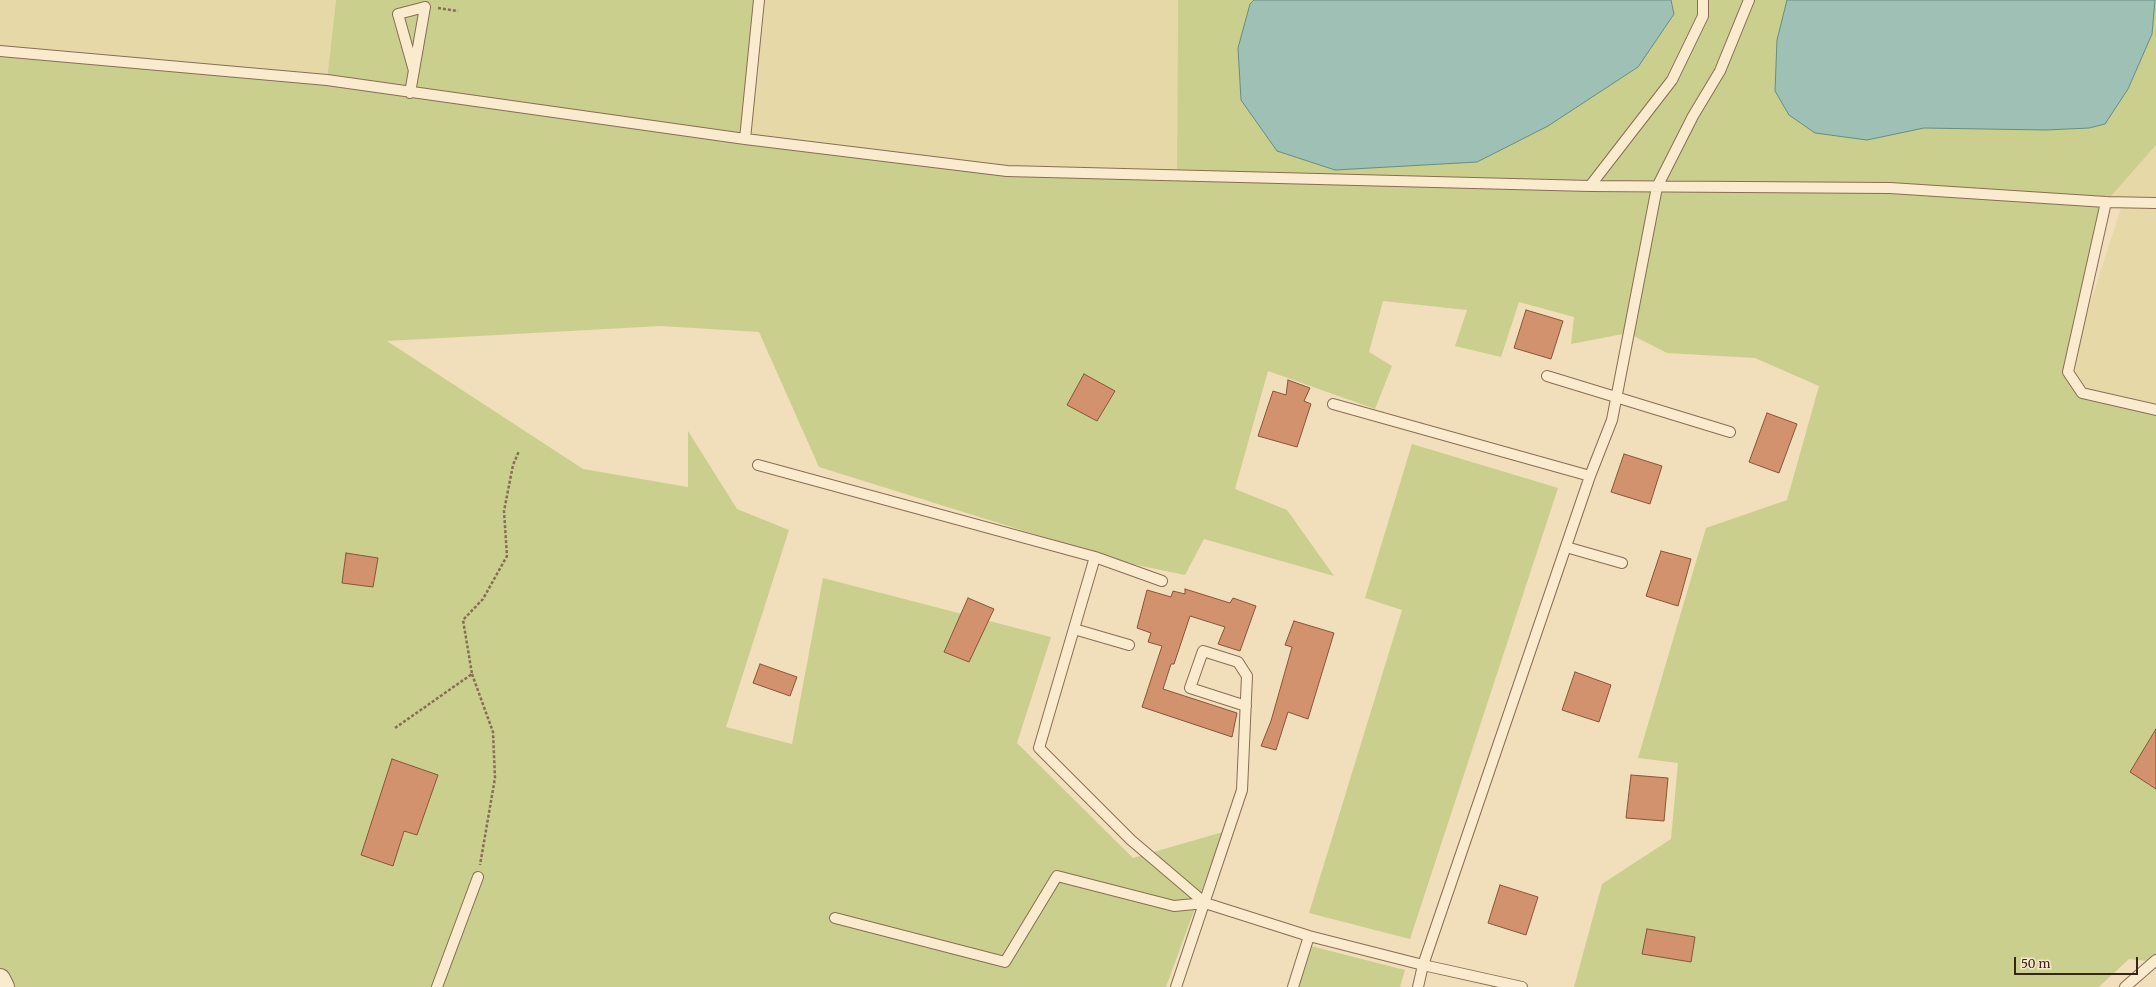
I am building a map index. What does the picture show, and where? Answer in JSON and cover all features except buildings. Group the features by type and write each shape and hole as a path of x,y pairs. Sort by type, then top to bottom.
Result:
{"street":[{"path":"0,980 4,987"}],"lane":[{"path":"745,139 759,0"},
{"path":"1590,186 1672,80 1703,16 1702,0"},
{"path":"1418,987 1423,966 1590,476 1612,420 1657,187 1693,116 1720,71 1749,0"},
{"path":"410,93 414,71 425,6 398,14 414,71"},
{"path":"0,51 327,80 410,93 745,139 1007,171 1590,186 1890,188 2106,202 2156,203"},
{"path":"2106,202 2068,372 2082,394 2156,410"},
{"path":"1547,376 1730,432"},
{"path":"1333,404 1590,476"},
{"path":"758,465 1096,557 1162,581"},
{"path":"1566,547 1622,563"},
{"path":"1096,557 1039,748 1131,840 1205,903 1310,936 1423,966 1522,987"},
{"path":"1074,629 1128,645"},
{"path":"1176,987 1242,790 1246,706 1247,676 1238,662 1203,651 1190,688 1246,706"},
{"path":"835,918 1005,962 1057,876 1174,906 1205,903"},
{"path":"437,987 478,877"},
{"path":"1293,987 1310,936"},
{"path":"2125,987 2156,960"}],"path":[{"path":"425,6 458,11"},
{"path":"478,877 495,778 493,732 472,674 463,620 483,599 507,556 504,511 513,465 519,451"},
{"path":"395,728 472,674"}],"shaded area":[{"path":"0,0 336,0 327,80 0,51"},
{"path":"759,0 1178,0 1177,176 1007,171 745,139"},
{"path":"2156,145 2156,202 2106,202"},
{"path":"2122,205 2156,206 2156,410 2082,393 2068,372"}],"green space":[{"path":"336,0 759,0 745,138 1007,171 1177,175 1178,0 2156,0 2156,145 2106,202 2068,372 2082,393 2156,410 2156,962 2129,959 2099,987 1574,987 1602,884 1671,839 1678,763 1638,758 1706,528 1787,500 1819,386 1755,358 1667,353 1628,333 1571,344 1574,317 1519,302 1501,357 1455,346 1467,310 1383,301 1369,352 1392,366 1375,409 1268,371 1235,489 1287,510 1334,576 1204,539 1185,575 1127,563 819,467 759,332 661,326 387,341 583,469 688,487 688,431 737,509 789,530 726,727 792,744 823,578 1051,637 1017,743 1133,858 1223,832 1166,987 0,987 0,51 327,80"},
{"path":"1412,444 1558,488 1410,939 1309,913 1402,610 1365,598"},
{"path":"1307,945 1405,970 1400,987 1296,987"}],"water":[{"path":"1254,0 1671,0 1674,14 1638,67 1548,126 1477,162 1335,170 1277,151 1241,100 1238,48 1250,4"},
{"path":"1787,0 2155,0 2152,34 2128,89 2105,124 2089,128 2046,130 1924,128 1867,140 1815,133 1789,115 1775,91 1777,40"}]}
